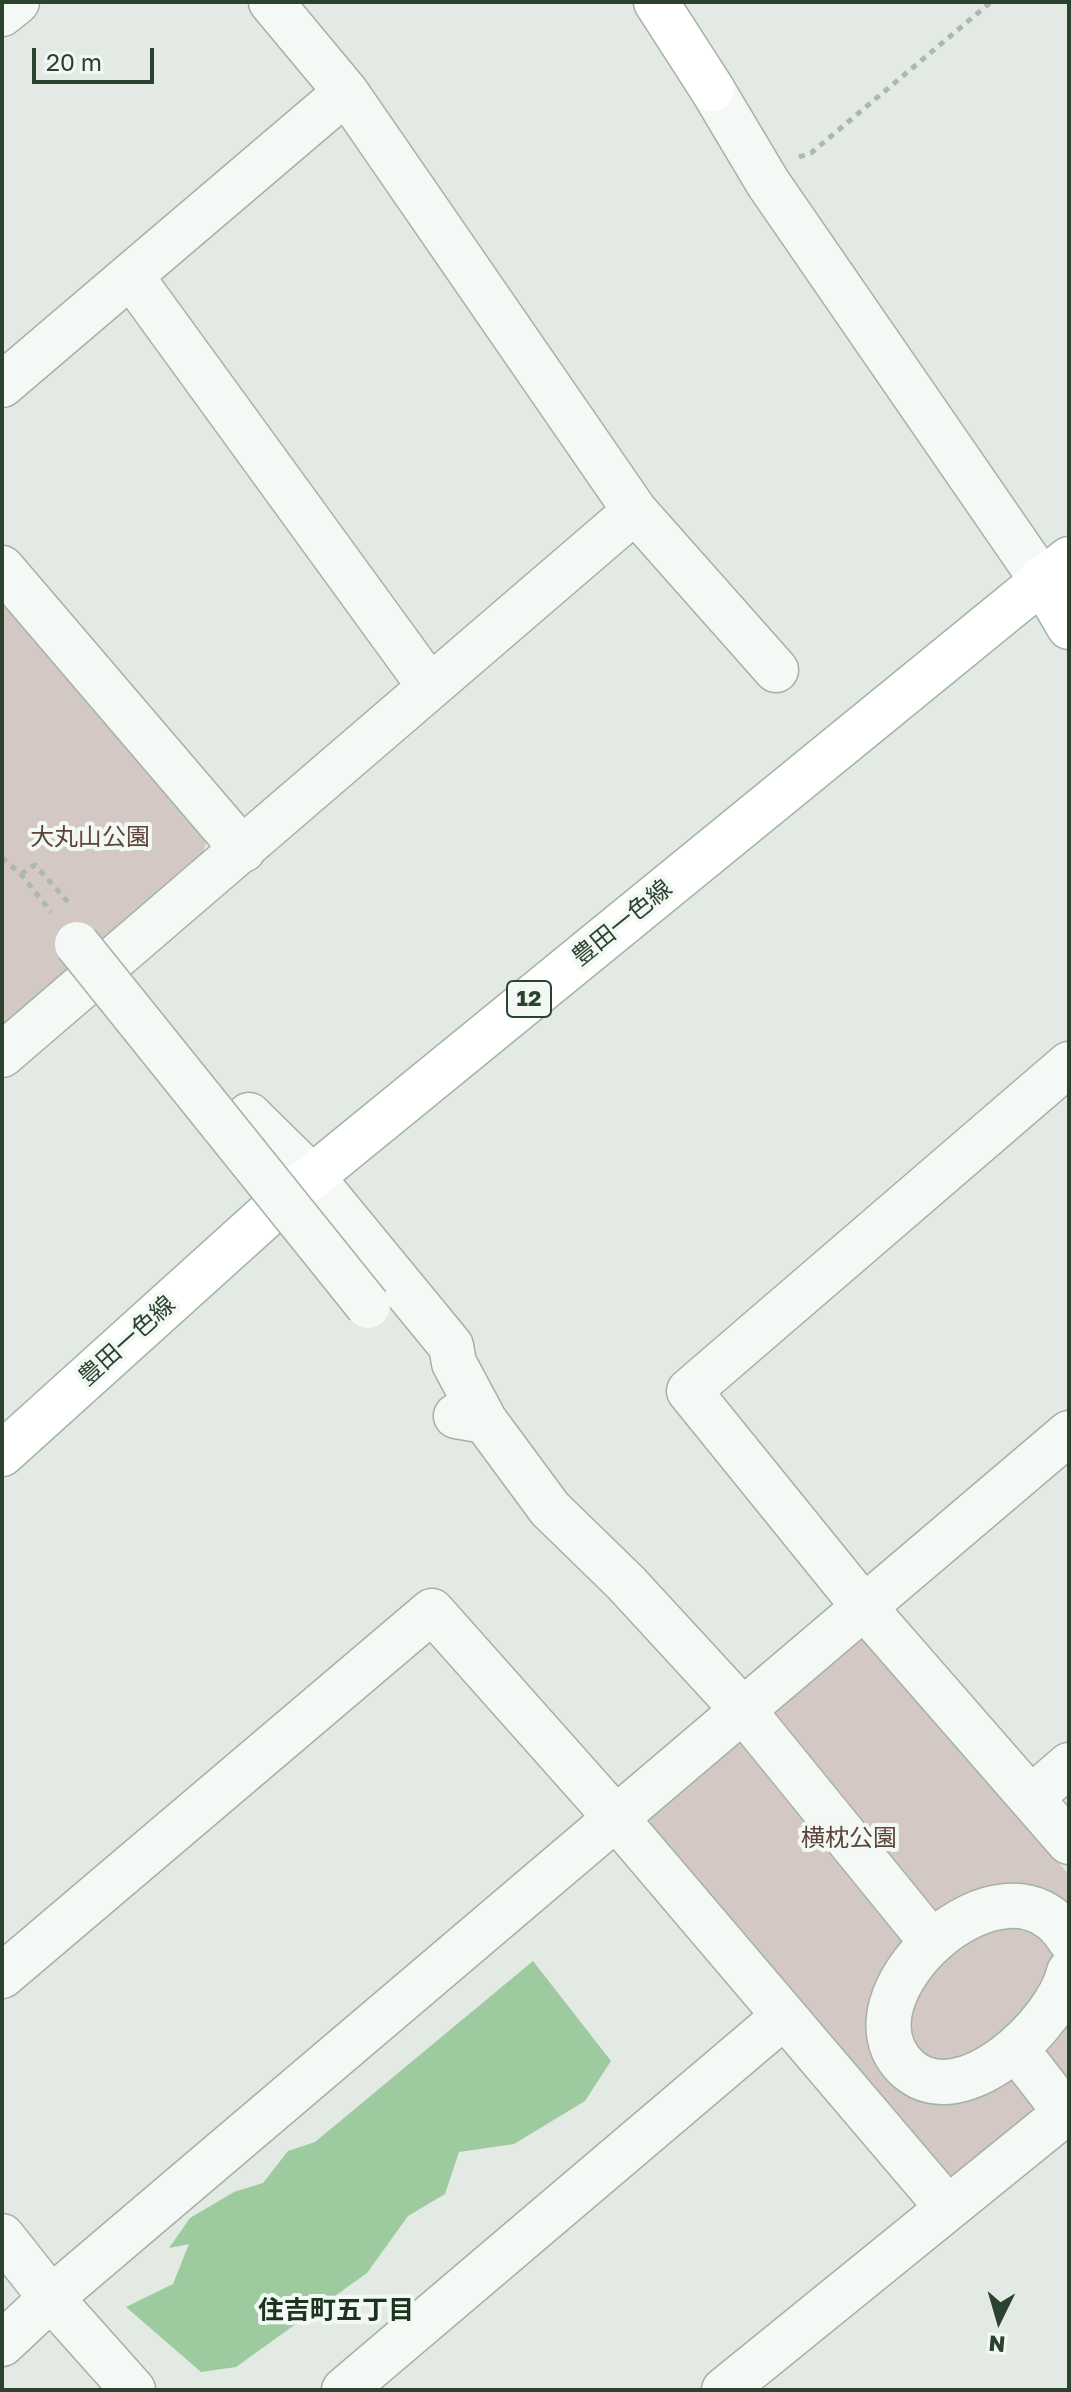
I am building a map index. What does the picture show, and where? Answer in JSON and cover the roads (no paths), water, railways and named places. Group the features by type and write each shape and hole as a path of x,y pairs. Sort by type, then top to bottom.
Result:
{"main road":[{"path":"656,2 712,89"},
{"path":"1055,569 1069,627"},
{"name":"豊田一色線","path":"2,1454 312,1177 1055,569"}],"street":[{"path":"271,2 346,92 635,511 776,670"},
{"path":"712,89 760,168 1055,569"},
{"path":"2,385 346,92"},
{"path":"131,276 430,687"},
{"path":"2,1055 635,511"},
{"path":"2,568 243,850"},
{"path":"73,924 368,1306"},
{"path":"1069,1064 689,1391 864,1607 1069,1842"},
{"path":"249,1115 312,1177 451,1346 471,1418 550,1509 626,1583 743,1710 930,1940"},
{"path":"2,2344 51,2298 1069,1433"},
{"path":"2,1976 432,1611 616,1818 782,2018 947,2207"},
{"path":"1032,1797 1069,1765"},
{"path":"1069,1939 1058,1922 1036,1907 1009,1906 960,1922 930,1940 911,1964 891,2006 893,2047 901,2062 913,2073 935,2081 958,2079 1017,2050 1049,2016 1064,1990 1069,1972"},
{"path":"344,2390 782,2018"},
{"path":"724,2390 947,2207 1068,2113 1017,2050"},
{"path":"2,2236 51,2298 133,2390"}],"district":[{"name":"住吉町五丁目","path":"336,2311"}],"park label":[{"name":"大丸山公園","path":"90,837"},
{"name":"横枕公園","path":"849,1838"}]}
